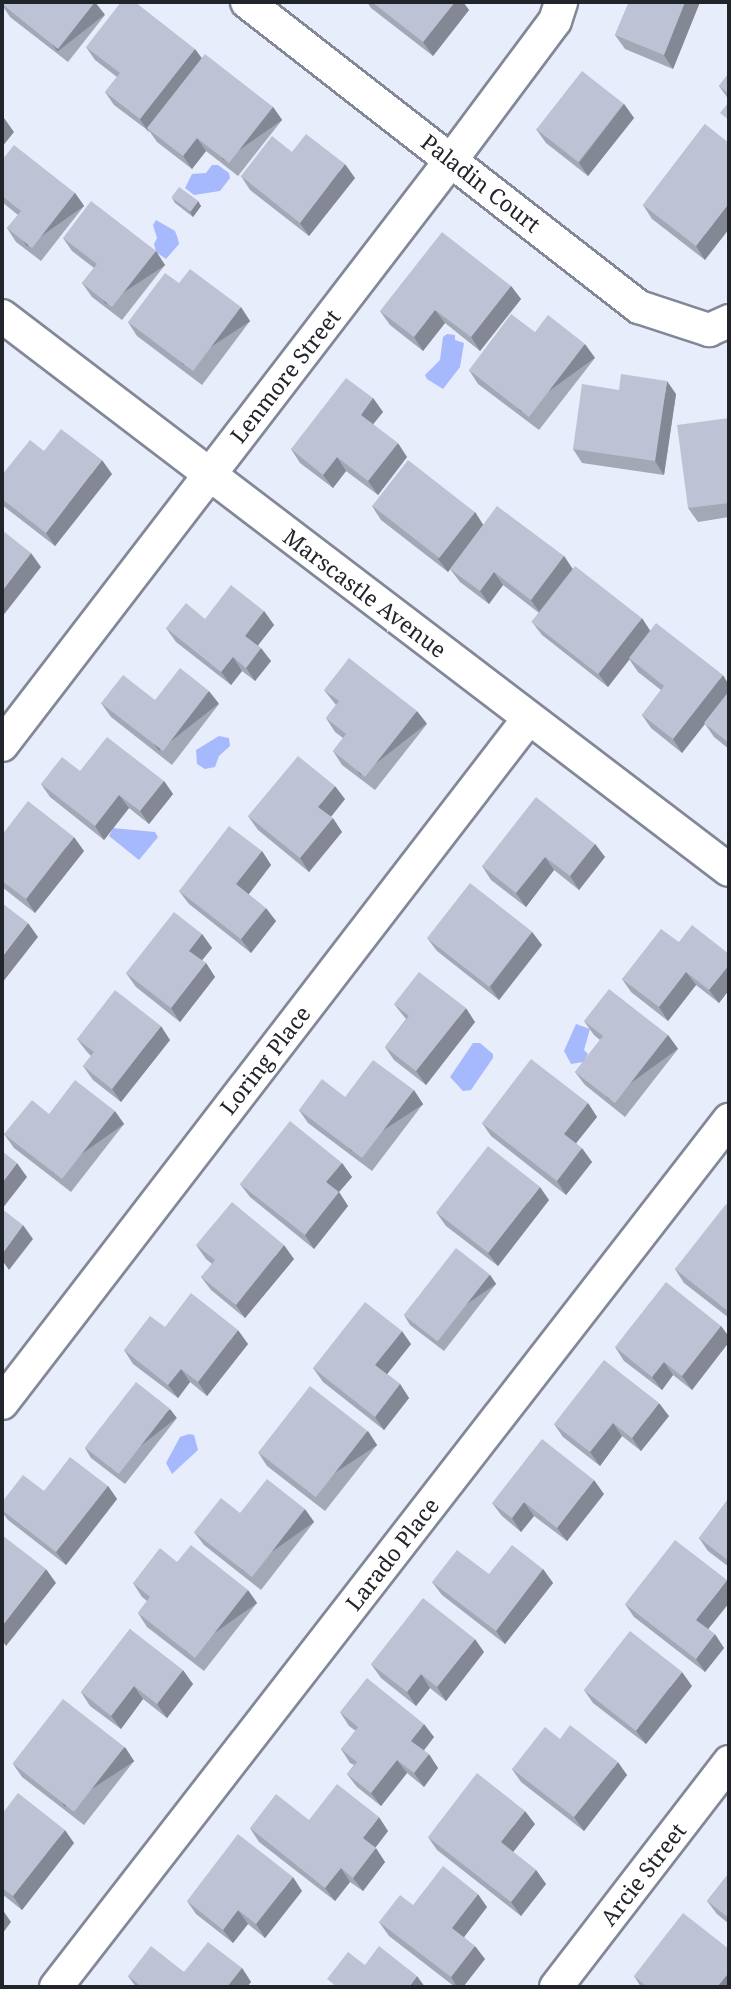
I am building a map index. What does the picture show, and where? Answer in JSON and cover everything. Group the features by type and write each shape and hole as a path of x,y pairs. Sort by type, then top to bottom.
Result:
{"street":[{"name":"Paladin Court","path":"247,2 639,307 709,330 729,321"},
{"name":"Lenmore Street","path":"2,745 452,159 555,21 561,2"},
{"name":"Marscastle Avenue","path":"2,316 729,870"},
{"name":"Loring Place","path":"2,1403 529,718"},
{"name":"Larado Place","path":"56,1987 729,1120"},
{"name":"Arcie Street","path":"556,1987 729,1762"}],"water":[{"path":"212,165 218,165 229,173 230,178 220,191 194,195 185,188 192,174 206,173"},
{"path":"156,220 175,231 178,239 179,244 166,259 156,252 154,244 157,238 153,225"},
{"path":"455,335 455,340 464,343 460,367 443,389 425,375 440,360 443,337"},
{"path":"219,736 229,738 230,746 219,756 215,767 205,769 197,764 196,750"},
{"path":"113,828 155,832 158,837 139,860 109,836"},
{"path":"576,1024 590,1029 584,1050 588,1054 583,1062 571,1064 564,1051"},
{"path":"473,1043 480,1043 493,1054 493,1058 471,1090 463,1091 450,1077"},
{"path":"194,1435 198,1450 172,1474 166,1463 180,1437"}],"building":[{"path":"2,2 95,2 58,49"},
{"path":"121,2 135,2 195,49 140,119 105,92 120,73 86,47"},
{"path":"372,2 455,2 423,42"},
{"path":"629,2 685,2 664,55 615,35"},
{"path":"205,54 273,107 229,163 197,138 183,156 147,128"},
{"path":"582,71 624,104 578,162 536,129"},
{"path":"729,73 729,94 719,86"},
{"path":"729,102 729,120 720,113"},
{"path":"705,124 729,143 729,203 696,246 643,205"},
{"path":"306,134 345,164 300,223 241,176 272,136 292,152"},
{"path":"14,145 75,193 32,248 7,228 21,211 2,196 2,160"},
{"path":"179,187 198,201 191,212 171,198"},
{"path":"91,201 156,251 112,307 82,283 97,264 63,238"},
{"path":"442,232 511,286 471,337 435,310 414,337 380,311"},
{"path":"190,269 241,307 193,371 128,322 165,273 179,283"},
{"path":"511,314 535,332 548,315 585,344 529,417 469,370"},
{"path":"621,374 667,381 655,461 573,449 582,384 619,390"},
{"path":"346,378 373,398 361,415 398,443 368,481 337,457 323,475 291,449"},
{"path":"729,418 729,503 688,508 677,425"},
{"path":"61,429 102,460 46,533 2,499 2,475 30,440 44,451"},
{"path":"408,460 475,512 439,558 372,506"},
{"path":"497,506 564,556 531,600 494,572 480,591 450,569"},
{"path":"2,530 31,553 2,591"},
{"path":"575,566 642,618 598,674 531,622"},
{"path":"231,585 264,611 245,636 261,648 246,668 233,657 221,672 166,628 186,603 205,619"},
{"path":"656,623 723,675 673,739 642,715 664,686 629,658"},
{"path":"349,658 417,711 365,777 333,751 346,734 326,718 339,701 324,690"},
{"path":"180,668 209,691 163,751 101,703 123,675 155,700"},
{"path":"729,691 729,743 704,723"},
{"path":"107,737 164,781 140,811 119,795 95,826 41,784 62,757 80,771"},
{"path":"298,756 335,786 318,807 333,818 300,858 248,816"},
{"path":"536,797 595,844 570,876 545,857 516,893 482,866"},
{"path":"28,801 74,837 26,899 2,881 2,835"},
{"path":"229,826 262,851 236,884 266,908 241,939 179,891"},
{"path":"470,883 532,932 489,987 427,938"},
{"path":"2,903 28,923 2,957"},
{"path":"174,912 202,934 189,951 206,963 171,1008 126,973"},
{"path":"692,925 729,954 729,965 709,990 686,972 659,1007 622,979 661,929 679,942"},
{"path":"419,972 466,1008 416,1071 385,1047 409,1016 394,1004"},
{"path":"609,989 668,1035 615,1103 575,1072 603,1036 584,1021"},
{"path":"115,990 161,1026 112,1089 83,1066 94,1052 77,1039"},
{"path":"531,1059 588,1103 564,1134 582,1148 557,1181 482,1123"},
{"path":"373,1060 414,1090 362,1158 299,1110 322,1079 345,1097"},
{"path":"75,1080 115,1111 62,1179 4,1134 32,1100 49,1114"},
{"path":"290,1121 342,1163 326,1182 339,1192 305,1235 240,1184"},
{"path":"488,1146 540,1187 488,1253 436,1212"},
{"path":"2,1151 17,1163 2,1183"},
{"path":"232,1202 284,1245 236,1305 201,1277 215,1260 196,1245"},
{"path":"726,1204 729,1206 729,1312 675,1269"},
{"path":"2,1209 23,1225 2,1254"},
{"path":"456,1248 490,1274 438,1341 404,1315"},
{"path":"666,1282 721,1326 682,1376 664,1362 652,1377 615,1347"},
{"path":"191,1293 238,1330 198,1382 181,1369 168,1385 124,1350 150,1316 165,1327"},
{"path":"365,1302 402,1331 375,1365 400,1384 375,1417 313,1368"},
{"path":"604,1360 659,1403 632,1438 613,1423 590,1452 554,1424"},
{"path":"136,1382 170,1408 119,1474 85,1447"},
{"path":"310,1386 368,1431 316,1497 258,1452"},
{"path":"542,1439 594,1480 557,1528 524,1502 512,1518 492,1503"},
{"path":"70,1457 108,1486 56,1552 2,1510 2,1502 23,1475 44,1491"},
{"path":"267,1479 305,1509 252,1577 194,1532 221,1498 240,1513"},
{"path":"729,1498 729,1561 699,1538"},
{"path":"2,1535 46,1569 2,1626"},
{"path":"675,1540 727,1580 696,1620 715,1634 696,1659 625,1604"},
{"path":"191,1545 248,1590 195,1658 138,1613 150,1597 133,1583 160,1548 177,1562"},
{"path":"512,1545 543,1569 496,1631 432,1582 457,1550 489,1574"},
{"path":"423,1598 475,1639 437,1687 421,1674 407,1692 371,1664"},
{"path":"130,1629 183,1670 157,1704 134,1686 111,1716 81,1692"},
{"path":"630,1631 682,1672 636,1731 584,1690"},
{"path":"367,1678 424,1724 411,1741 429,1754 414,1773 397,1760 371,1793 347,1774 357,1762 341,1749 358,1727 340,1712"},
{"path":"63,1699 124,1747 74,1812 13,1764"},
{"path":"570,1725 618,1762 574,1817 512,1769 545,1727 560,1739"},
{"path":"477,1773 525,1811 501,1842 536,1870 511,1902 428,1837"},
{"path":"337,1784 379,1817 363,1838 376,1848 353,1878 341,1868 325,1888 250,1828 276,1794 309,1820"},
{"path":"18,1793 65,1830 13,1896 2,1888 2,1814"},
{"path":"238,1834 293,1877 256,1924 238,1910 223,1930 187,1901"},
{"path":"443,1866 478,1894 452,1928 475,1946 451,1977 379,1922 400,1895 413,1905"},
{"path":"729,1873 729,1918 707,1901"},
{"path":"683,1913 729,1949 729,1972 717,1987 647,1987 634,1976"},
{"path":"208,1942 242,1968 227,1987 142,1987 128,1976 151,1946 184,1972"},
{"path":"379,1946 417,1976 409,1987 337,1987 327,1979 348,1952 365,1965"}]}
